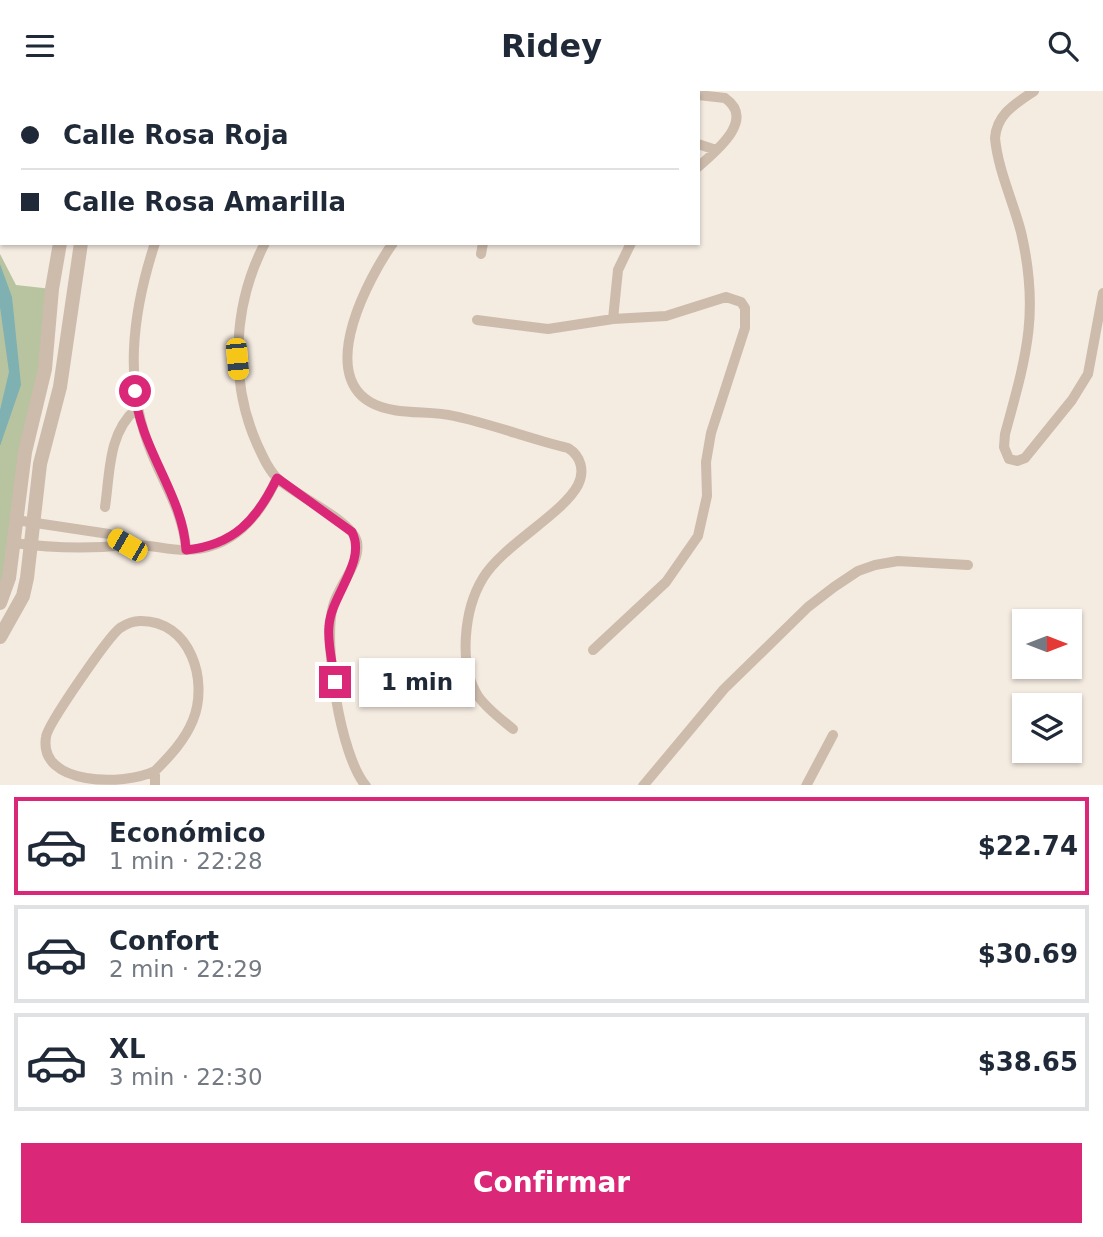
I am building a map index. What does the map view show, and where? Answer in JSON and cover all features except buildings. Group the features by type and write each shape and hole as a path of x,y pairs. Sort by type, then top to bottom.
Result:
{"street":[{"path":"1034,91 1003,115 996,127 995,138 1020,228 1032,289 1032,317 1005,434 1004,452 1009,459 1017,461 1025,457 1083,384 1092,361 1103,293"},
{"path":"700,96 725,98 735,110 735,128 700,165"},
{"path":"700,145 716,151"},
{"path":"0,603 9,578 25,452 41,393 60,245"},
{"path":"0,637 23,596 32,546 40,464 60,387 81,245"},
{"path":"154,245 140,291 133,349 136,409 151,452 181,517 186,550"},
{"path":"264,245 243,308 237,359 241,396 249,427 264,460 277,478 346,525 357,541 357,553 333,603 328,628 342,736 366,785"},
{"path":"392,245 361,296 349,342 350,373 362,396 387,408 460,417 568,448 579,457 581,477 572,494 502,557 483,577 475,596 466,641 468,677 478,697 513,729"},
{"path":"613,319 618,269 630,245"},
{"path":"477,320 548,329 613,319 666,316 726,297 741,302 747,317 710,433 706,462 707,496 698,536 666,582 593,650"},
{"path":"51,329 67,330"},
{"path":"105,507 114,441 125,418 136,409"},
{"path":"14,543 108,549 127,545 186,550 206,548 240,532 265,504 277,478"},
{"path":"16,520 109,534 127,545"},
{"path":"82,547 84,531"},
{"path":"644,785 723,689 808,607 834,587 858,571 887,563 968,565"},
{"path":"155,771 126,782 87,782 59,770 46,750 47,730 89,667 111,637 132,622 142,621 167,627 179,637 197,667 198,703 192,722 174,752 155,771 155,785"},
{"path":"807,785 833,735"}],"green space":[{"path":"0,254 16,285 52,289 0,603"}],"water":[{"path":"0,264 12,297 21,385 0,446 0,410 9,372 0,307"}],"route":[{"path":"135,391 136,409 151,452 181,517 186,550 206,548 240,532 253,521 265,504 277,478 307,502 346,525 352,532 357,541 357,553 333,603 328,628 335,682"}]}
